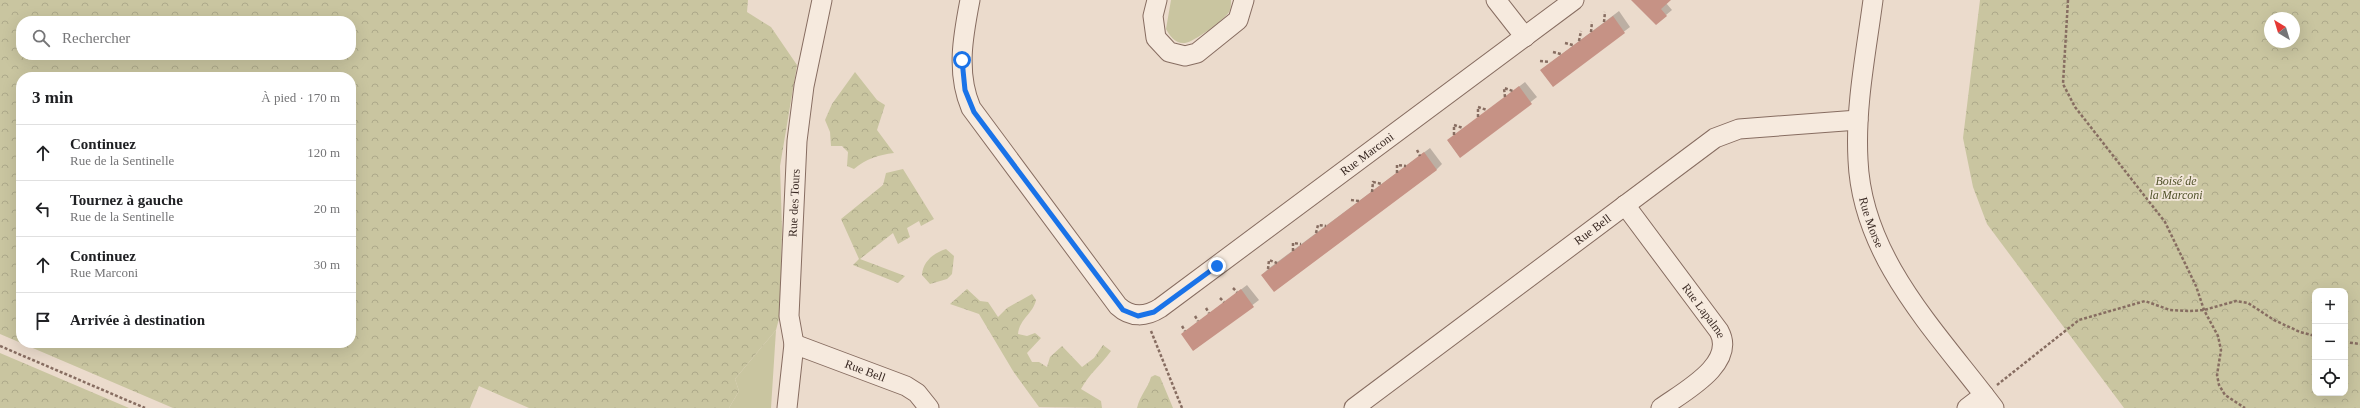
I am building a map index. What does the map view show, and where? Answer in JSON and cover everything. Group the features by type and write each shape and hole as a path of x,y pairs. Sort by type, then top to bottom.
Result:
{"street":[{"name":"Rue des Tours","path":"787,408 794,344 789,316 796,152 804,86 822,0"},
{"name":"Rue Marconi","path":"970,0 962,60 964,86 971,108 1118,306 1127,313 1138,316 1148,314 1160,308 1574,0"},
{"path":"1157,0 1153,16 1156,38 1169,52 1185,56 1197,53 1238,20 1244,0"},
{"path":"1496,0 1525,37"},
{"name":"Rue Morse","path":"1873,0 1858,120 1858,161 1863,195 1883,253 1901,286 1990,397"},
{"name":"Rue Bell","path":"1354,408 1715,138 1726,132 1739,129 1858,120"},
{"name":"Rue Lapalme","path":"1625,205 1718,331 1723,341 1722,352 1715,366 1662,408"},
{"name":"Rue Bell","path":"794,344 906,386 916,393 929,408"},
{"path":"1967,408 1990,397"}],"path":[{"path":"2068,0 2063,84 2075,107 2165,222 2196,286 2204,310 2218,336 2221,350 2217,375 2219,385 2225,395 2245,408"},
{"path":"1604,22 1605,12"},
{"path":"1591,32 1592,22"},
{"path":"1579,41 1581,31"},
{"path":"1565,43 1573,45"},
{"path":"1553,52 1561,54"},
{"path":"1540,61 1550,62"},
{"path":"1505,97 1504,88 1513,91"},
{"path":"1478,117 1478,107 1487,110"},
{"path":"1454,135 1454,125 1463,128"},
{"path":"1417,150 1420,156"},
{"path":"1397,173 1397,164 1406,166"},
{"path":"1372,192 1373,182 1382,184"},
{"path":"1351,200 1359,201"},
{"path":"1316,234 1318,225 1326,226"},
{"path":"1293,251 1293,242 1301,244"},
{"path":"1268,269 1269,260 1277,263"},
{"path":"1233,288 1237,292"},
{"path":"1220,298 1224,302"},
{"path":"1990,397 2080,320 2096,314 2145,301 2170,310 2204,310 2236,301 2248,303 2274,320 2300,332 2312,335"},
{"path":"1206,308 1209,313"},
{"path":"1195,316 1198,321"},
{"path":"1149,326 1182,408"},
{"path":"1182,326 1185,331"},
{"path":"2348,342 2360,344"},
{"path":"0,346 146,408"}],"green space":[{"path":"0,0 748,0 747,12 771,27 797,65 780,166 782,229 780,315 776,330 735,379 739,391 729,408 529,408 479,386 470,408 173,408 33,348 356,348 356,72 16,72 16,341 0,334"},
{"path":"1171,0 1231,0 1231,6 1230,11 1226,16 1208,30 1189,42 1181,43 1173,39 1166,29"},
{"name":"Boisé de la Marconi","path":"1980,0 2360,0 2360,408 2124,408 1987,224 1973,187 1963,138"},
{"path":"855,72 877,100 885,105 877,130 894,153 872,158 854,169 847,166 848,152 842,146 831,146 830,132 825,120 832,104"},
{"path":"903,169 934,219 921,226 919,221 907,228 910,237 898,244 893,233 860,259 905,276 898,283 853,265 859,259 841,219 883,185 886,173"},
{"path":"946,249 954,256 952,274 947,279 930,284 922,275 924,266 933,255"},
{"path":"967,289 980,301 988,302 998,317 1007,308 1032,294 1036,300 1032,309 1021,324 1018,334 1027,336 1035,333 1041,338 1027,353 1032,362 1039,362 1047,367 1050,357 1062,346 1082,367 1094,358 1103,345 1111,351 1081,389 1101,401 1102,408 1039,407 1013,371 979,314 950,304"},
{"path":"776,330 771,408 729,408 739,391 735,379"},
{"path":"0,353 129,408 0,408"},
{"path":"1155,375 1160,377 1173,408 1137,408 1151,377"}],"building":[{"path":"1631,0 1671,0 1661,9 1667,16 1656,25"},
{"path":"1613,16 1625,33 1553,87 1540,70"},
{"path":"1519,86 1532,104 1460,158 1447,140"},
{"path":"1424,152 1437,170 1274,292 1261,275"},
{"path":"1241,289 1254,307 1193,351 1181,334"}],"route":[{"path":"962,60 964,86 971,108 1118,306 1132,315 1143,316 1154,312 1217,266"}]}
